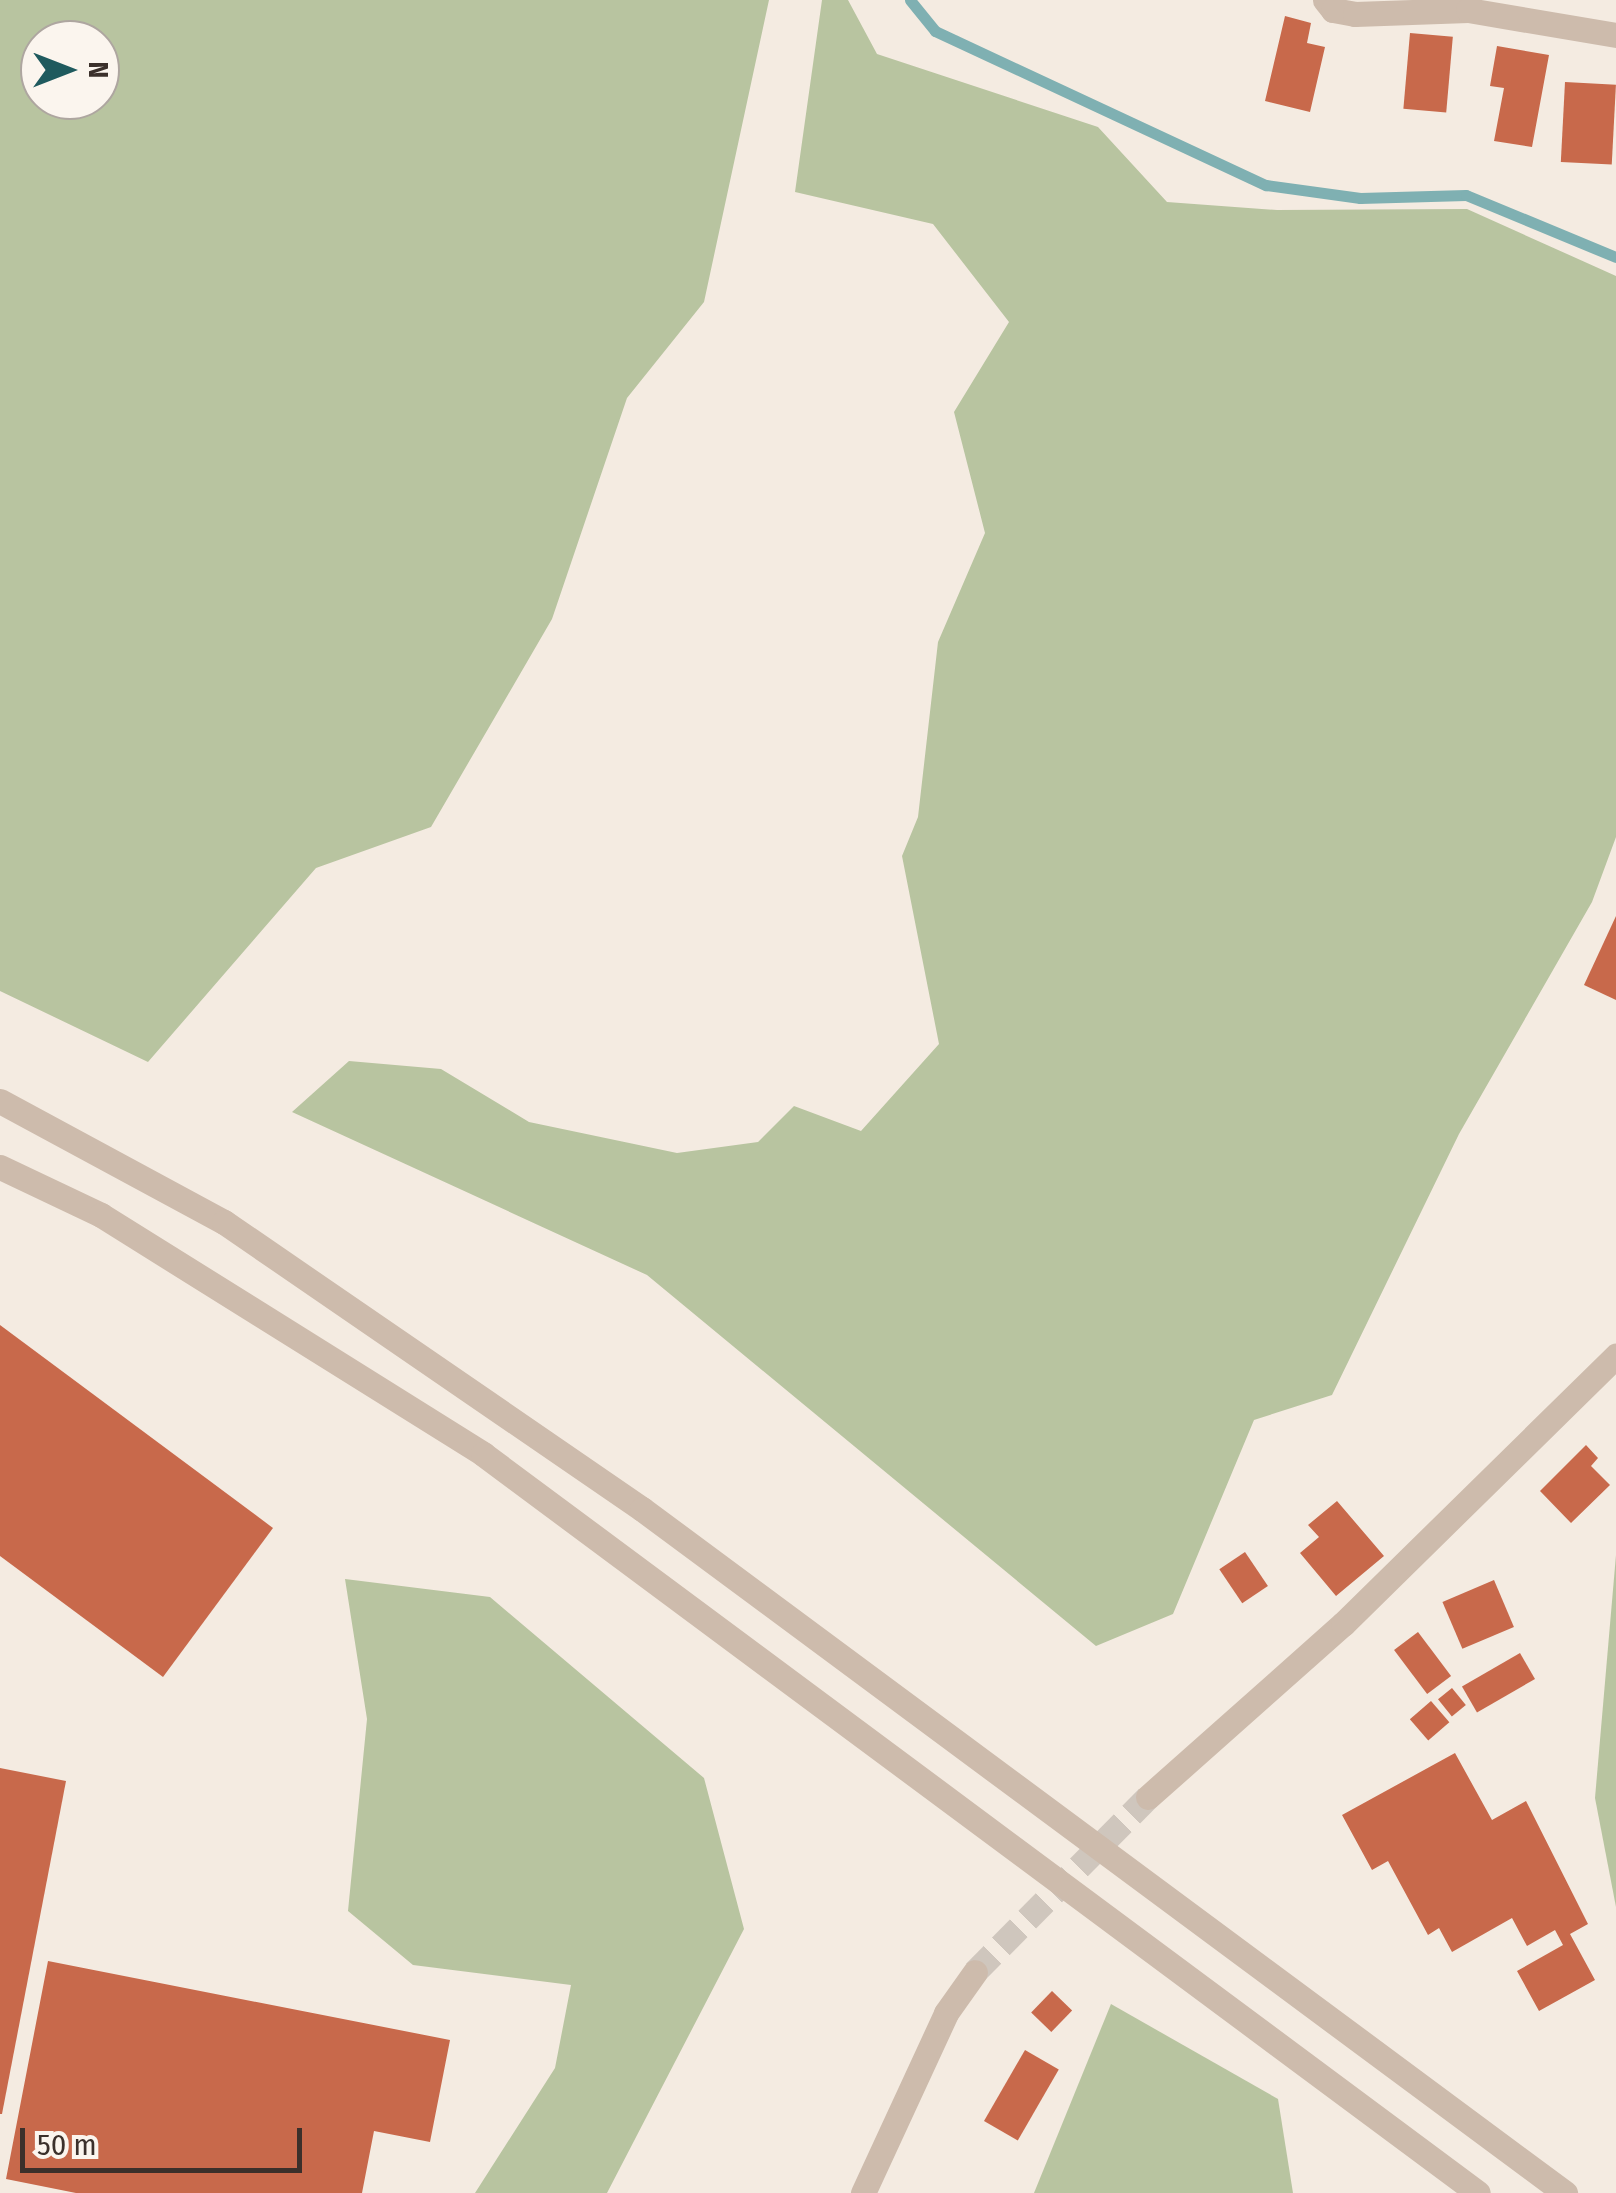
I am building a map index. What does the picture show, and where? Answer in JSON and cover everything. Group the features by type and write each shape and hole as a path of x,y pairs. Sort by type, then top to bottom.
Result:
{"street":[{"path":"1325,0 1333,10 1355,14 1468,10 1616,35"},
{"path":"0,1101 224,1222 642,1509 1565,2193"},
{"path":"0,1168 101,1215 483,1454 1478,2193"},
{"path":"1148,1797 1344,1624 1616,1356"},
{"path":"862,2193 946,2013 975,1972"}],"green space":[{"path":"0,0 769,0 704,302 627,398 552,619 431,827 316,868 148,1062 0,991"},
{"path":"822,0 848,0 877,54 1098,127 1167,202 1277,210 1467,209 1616,276 1616,837 1592,902 1459,1134 1332,1395 1254,1420 1173,1614 1096,1646 647,1275 292,1112 349,1061 441,1069 529,1122 677,1153 758,1142 794,1106 861,1131 939,1044 902,856 918,817 938,642 985,533 954,412 1009,322 933,224 795,192"},
{"path":"1616,1555 1616,1907 1595,1798"},
{"path":"345,1579 490,1597 704,1778 744,1929 607,2193 475,2193 555,2068 571,1985 413,1965 348,1911 367,1719"},
{"path":"1111,2004 1278,2099 1293,2193 1034,2193"}],"building":[{"path":"1285,16 1311,23 1307,43 1325,47 1310,112 1265,101"},
{"path":"1410,33 1453,37 1446,112 1403,109"},
{"path":"1497,46 1549,55 1532,147 1494,141 1504,88 1490,86"},
{"path":"1565,82 1616,85 1612,165 1561,162"},
{"path":"1616,916 1616,1000 1584,985"},
{"path":"0,1325 273,1528 163,1677 0,1556"},
{"path":"1586,1445 1598,1458 1591,1466 1610,1485 1571,1523 1540,1491"},
{"path":"1337,1501 1384,1556 1336,1596 1300,1553 1319,1537 1308,1525"},
{"path":"1245,1552 1268,1586 1242,1603 1219,1569"},
{"path":"1494,1580 1514,1627 1462,1649 1442,1602"},
{"path":"1418,1632 1451,1676 1427,1694 1394,1650"},
{"path":"1520,1653 1535,1679 1477,1712 1462,1687"},
{"path":"1452,1688 1466,1705 1452,1716 1438,1699"},
{"path":"1431,1701 1449,1722 1428,1741 1410,1719"},
{"path":"1455,1753 1492,1820 1526,1801 1588,1924 1570,1934 1595,1980 1539,2011 1517,1971 1563,1945 1555,1930 1527,1946 1512,1918 1452,1952 1439,1928 1428,1935 1388,1861 1372,1870 1342,1815"},
{"path":"0,1768 66,1781 2,2114 0,2114"},
{"path":"48,1961 450,2040 430,2142 374,2131 362,2193 76,2193 6,2179"},
{"path":"1052,1991 1072,2010 1051,2032 1031,2013"},
{"path":"1025,2050 1059,2070 1018,2141 984,2121"}],"waterway":[{"path":"910,0 935,31 1266,185 1360,198 1466,195 1616,257"}],"tunnel":[{"path":"975,1972 1148,1797"}]}
